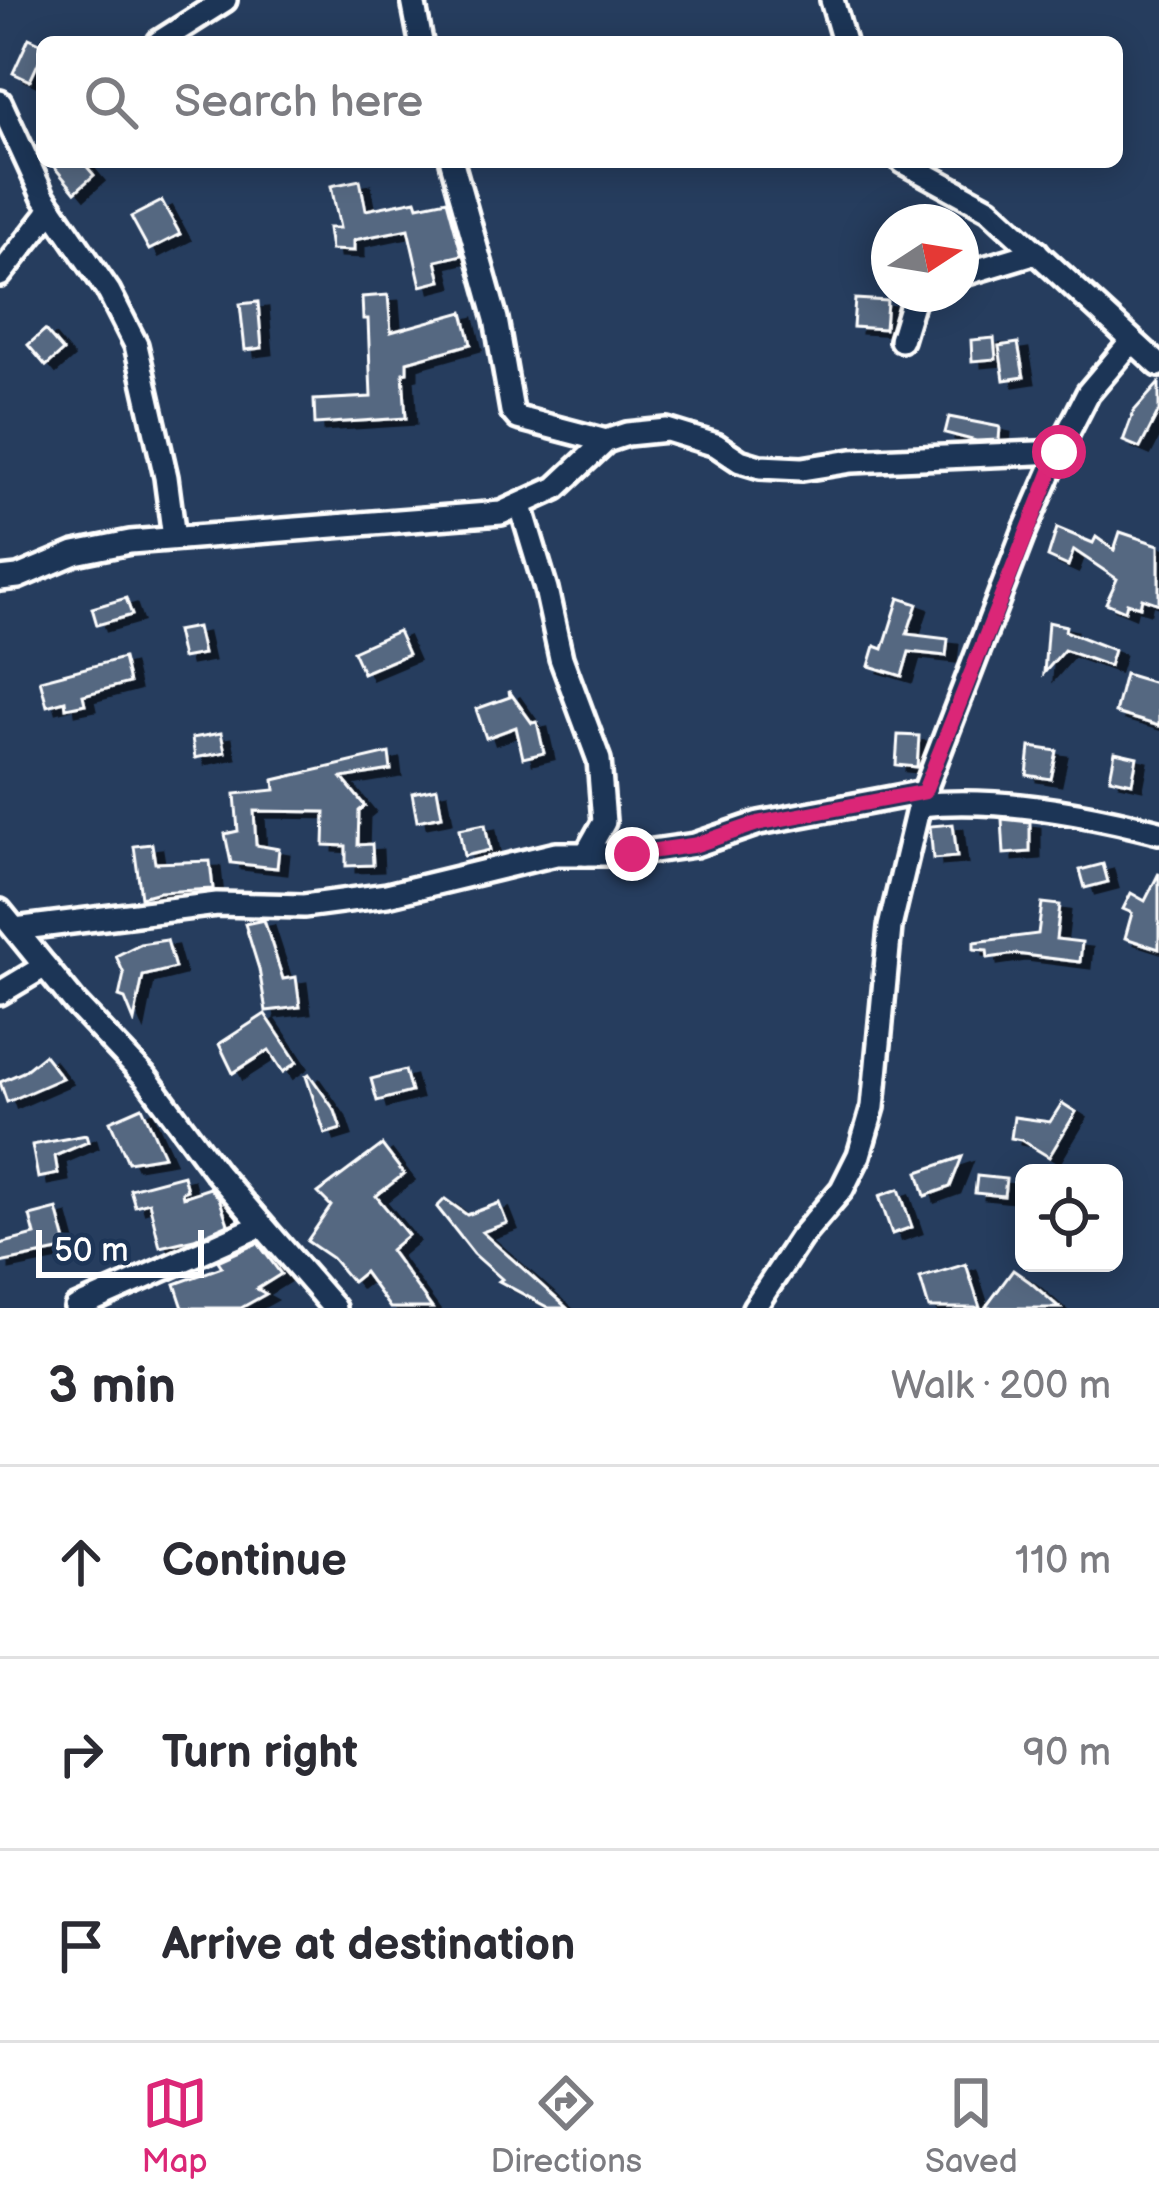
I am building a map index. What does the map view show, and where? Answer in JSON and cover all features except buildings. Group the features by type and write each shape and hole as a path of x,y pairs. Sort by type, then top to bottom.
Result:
{"street":[{"path":"167,36 224,0"},
{"path":"413,0 420,36"},
{"path":"832,0 842,36"},
{"path":"0,102 33,152"},
{"path":"38,168 52,209 110,292 136,345 166,477 174,538"},
{"path":"454,168 496,319 504,384 518,418 606,441 668,430 716,445 760,467 802,469 852,461 1059,452"},
{"path":"915,168 989,209 1159,365"},
{"path":"0,275 52,209"},
{"path":"979,270 1037,252"},
{"path":"901,340 910,312"},
{"path":"754,1308 801,1237 842,1189 860,1155 873,1107 890,927 921,798 1059,452 1088,393 1132,341"},
{"path":"0,579 18,577 75,553 174,538 501,513 556,488 606,441"},
{"path":"521,506 561,658 599,760 604,821 586,854"},
{"path":"7,920 217,904 304,906 387,895 556,854 632,854 695,845 759,823 921,798 1048,811 1159,832"},
{"path":"7,920 147,1078 260,1226 334,1308"},
{"path":"0,993 45,966"},
{"path":"76,1308 260,1226"}],"route":[{"path":"632,854 695,845 759,823 924,792 1059,452"}]}
